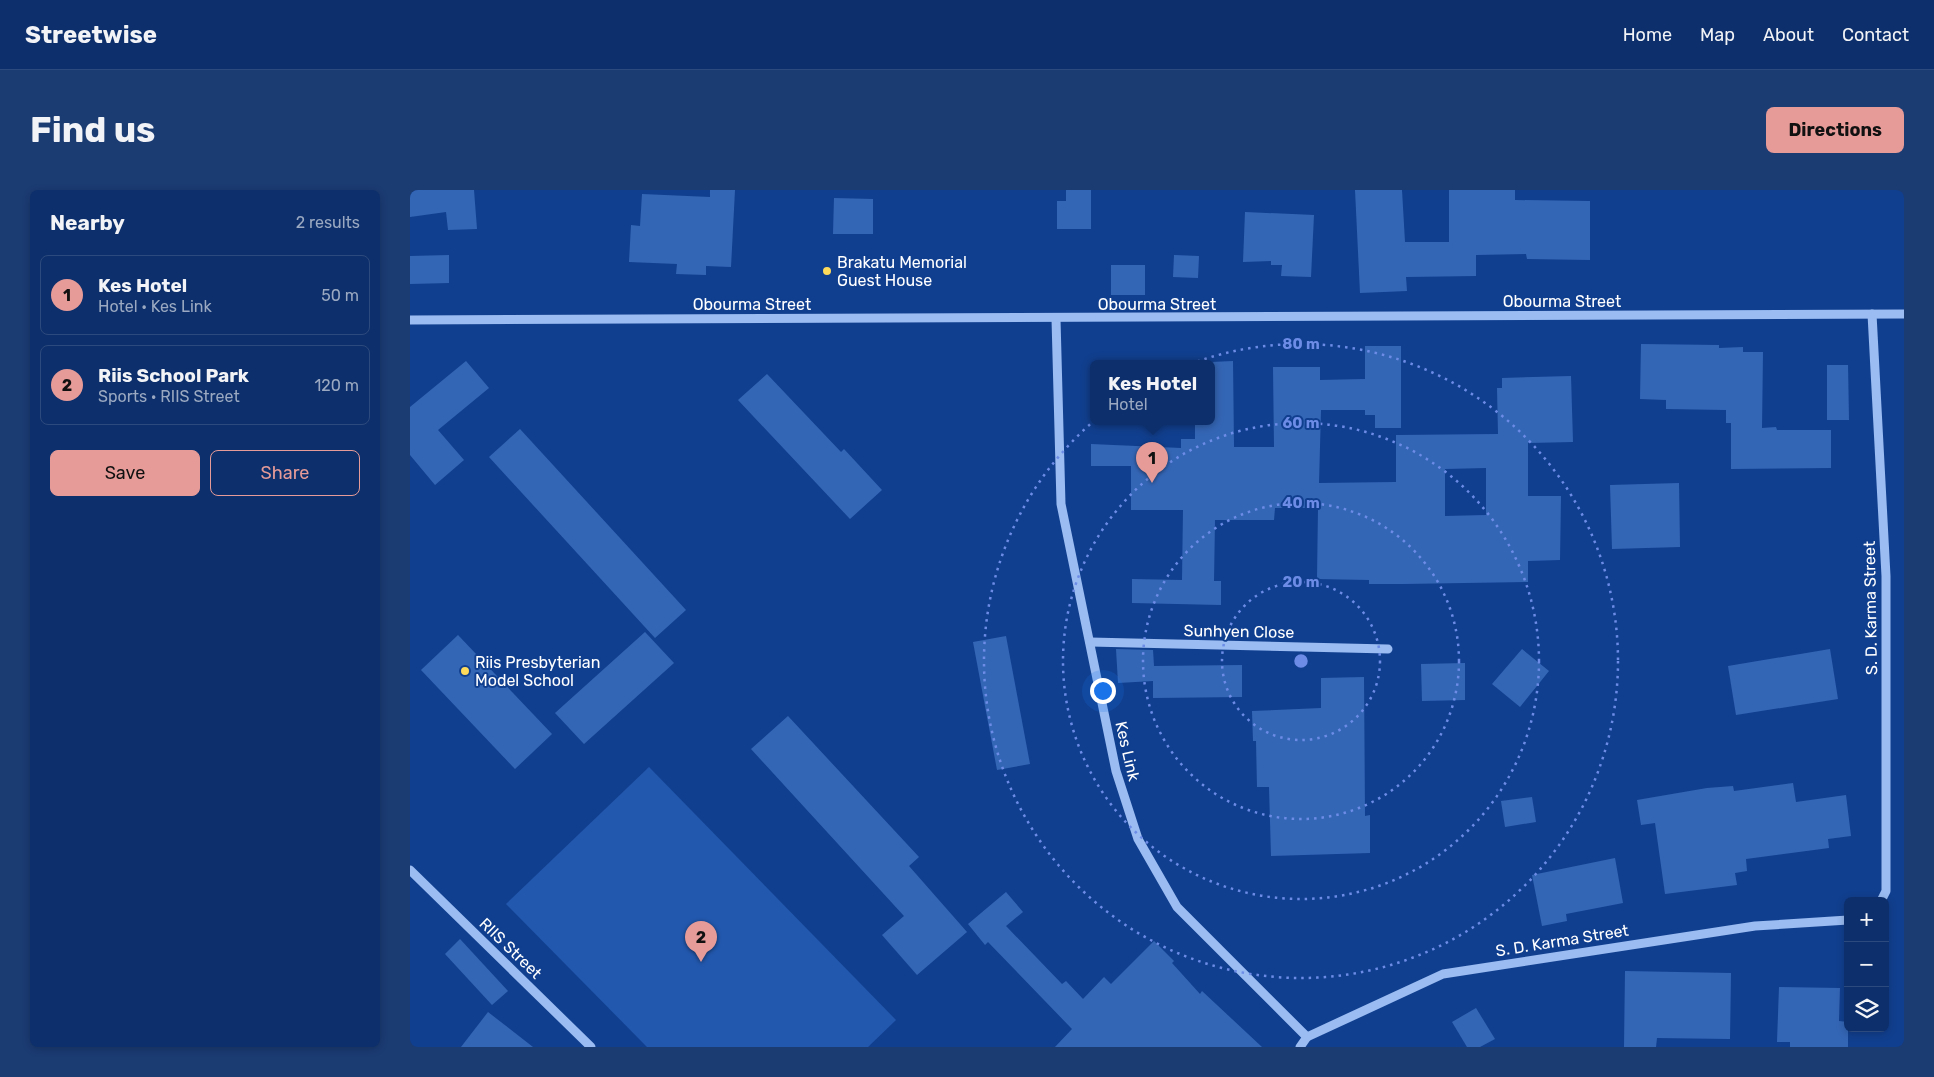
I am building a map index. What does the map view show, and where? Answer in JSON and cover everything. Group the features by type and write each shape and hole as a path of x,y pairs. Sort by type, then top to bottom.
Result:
{"street":[{"name":"S. D. Karma Street","path":"1872,314 1886,576 1886,891 1882,897"},
{"name":"Obourma Street","path":"410,320 1056,319 1904,314"},
{"name":"Kes Link","path":"1056,319 1062,504 1116,771 1138,839 1177,906 1307,1037"},
{"name":"Sunhyen Close","path":"1090,642 1388,650"},
{"name":"RIIS Street","path":"410,870 591,1047"},
{"name":"S. D. Karma Street","path":"1307,1037 1443,974 1755,926 1844,920"},
{"path":"1300,1047 1307,1037"}],"shaded area":[{"path":"649,767 896,1020 868,1047 647,1047 506,904"}],"building":[{"path":"410,190 474,190 477,229 448,230 446,212 410,217"},
{"path":"710,190 735,190 731,267 706,266 706,275 676,274 677,264 629,262 631,225 640,226 642,194 710,197"},
{"path":"1066,190 1091,190 1091,229 1057,229 1057,201 1066,201"},
{"path":"1355,190 1402,190 1405,242 1449,242 1449,190 1515,190 1515,200 1590,201 1590,260 1527,259 1526,254 1476,255 1476,276 1406,277 1407,291 1360,293"},
{"path":"834,198 873,199 873,234 833,234"},
{"path":"1245,212 1314,215 1311,277 1281,276 1282,265 1271,265 1271,261 1243,262"},
{"path":"449,255 449,283 410,284 410,256"},
{"path":"1174,255 1199,256 1198,278 1173,277"},
{"path":"1111,265 1145,265 1145,295 1111,295"},
{"path":"1641,344 1719,345 1719,348 1743,347 1743,352 1763,352 1762,428 1776,427 1777,430 1831,430 1831,468 1731,469 1731,423 1726,423 1726,410 1666,409 1666,400 1640,399"},
{"path":"1365,346 1401,346 1401,428 1375,428 1375,415 1365,415 1365,410 1321,410 1319,483 1396,482 1396,435 1498,434 1497,388 1502,388 1502,378 1571,376 1573,442 1528,443 1528,496 1561,496 1560,560 1528,561 1528,582 1369,584 1369,580 1317,579 1318,508 1275,508 1274,520 1215,520 1214,581 1221,581 1221,605 1132,603 1132,579 1182,580 1183,510 1131,510 1131,466 1091,466 1091,444 1181,448 1181,439 1195,439 1195,425 1215,425 1215,362 1233,361 1234,447 1274,447 1273,367 1320,367 1320,380 1365,379","holes":["1486,468 1486,515 1445,516 1445,469"]},
{"path":"466,361 489,388 438,430 464,460 435,485 410,455 410,407"},
{"path":"1827,365 1848,365 1849,420 1827,420"},
{"path":"767,374 841,452 844,449 882,490 850,519 738,400"},
{"path":"520,429 686,610 655,638 489,457"},
{"path":"1679,483 1680,547 1612,549 1610,485"},
{"path":"645,632 674,663 584,744 555,713"},
{"path":"458,635 552,734 515,769 421,670"},
{"path":"1006,636 1030,764 997,770 973,642"},
{"path":"1116,649 1153,650 1154,666 1242,665 1242,697 1153,698 1153,681 1118,683"},
{"path":"1522,649 1549,671 1520,707 1492,684"},
{"path":"1830,649 1838,699 1736,715 1728,666"},
{"path":"1465,663 1465,700 1422,701 1421,664"},
{"path":"1364,677 1365,816 1370,815 1370,853 1271,856 1269,787 1257,787 1256,741 1253,741 1252,711 1321,708 1321,678"},
{"path":"788,716 919,857 909,866 967,932 917,975 882,935 904,916 751,749"},
{"path":"1793,783 1796,802 1846,795 1851,836 1828,839 1829,848 1746,859 1747,871 1735,873 1737,885 1665,894 1655,823 1641,825 1637,800 1707,788 1733,786 1734,791"},
{"path":"1532,797 1536,822 1505,827 1501,801"},
{"path":"1615,858 1623,903 1566,914 1567,921 1542,926 1532,875"},
{"path":"1006,892 1023,912 1006,926 1062,984 1066,981 1083,999 1104,977 1111,984 1154,941 1174,961 1172,963 1200,994 1202,991 1262,1047 1055,1047 1072,1029 988,942 985,945 968,924"},
{"path":"460,939 508,991 492,1005 445,954"},
{"path":"1625,971 1731,973 1730,1039 1657,1038 1656,1047 1624,1047"},
{"path":"1779,987 1840,988 1839,1021 1844,1022 1844,1032 1848,1032 1848,1047 1790,1047 1790,1042 1777,1042"},
{"path":"1476,1008 1495,1039 1480,1047 1467,1047 1452,1022"},
{"path":"488,1012 533,1047 461,1047"}],"place":[{"name":"Brakatu Memorial Guest House","path":"827,271"},
{"name":"Kes Hotel","path":"1152,483"},
{"name":"Riis Presbyterian Model School","path":"465,671"},
{"name":"Riis School Park","path":"701,962"}]}
